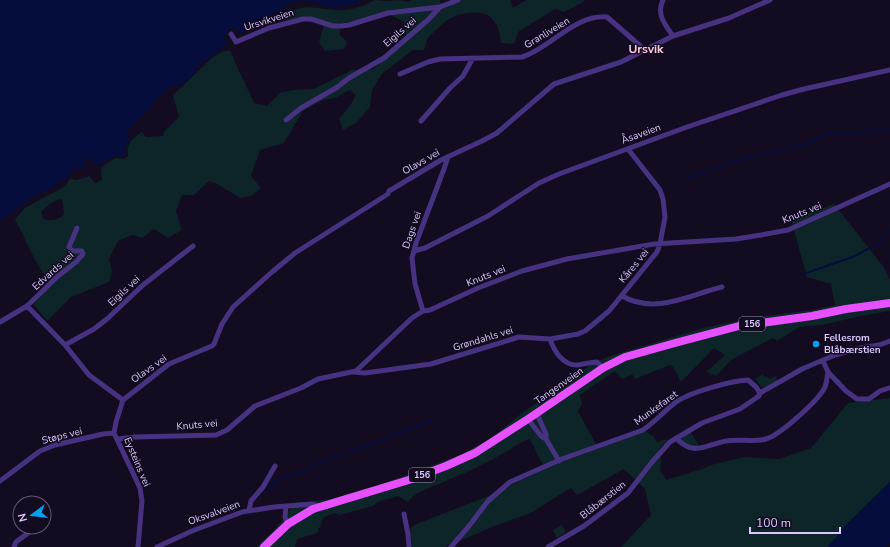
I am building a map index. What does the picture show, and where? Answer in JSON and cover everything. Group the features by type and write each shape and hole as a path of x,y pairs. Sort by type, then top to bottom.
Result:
{"main road":[{"name":"Tangenveien","path":"264,547 288,524 302,514 319,506 394,485 446,466 485,447 603,368 634,354 739,326 890,303"}],"street":[{"name":"Ursvikveien","path":"231,34 236,42 269,28 303,19 311,19 333,26 341,26 388,13 440,7 458,0"},
{"path":"663,0 660,7 660,14 662,21 673,36"},
{"name":"Olavs vei","path":"123,400 169,364 214,344 222,324 233,307 295,253 388,194 389,191 437,162 482,141 497,132 554,84 621,62 673,36 729,18 770,0"},
{"name":"Eigils vei","path":"286,120 301,108 336,88 349,78 370,67 394,50 429,19 440,7"},
{"name":"Granliveien","path":"400,74 428,62 440,59 517,58 529,55 565,31 585,20 601,17 607,17 645,50"},
{"path":"421,120 446,92 463,76 473,58"},
{"name":"Åsaveien","path":"414,251 425,248 488,216 546,179 782,95 890,70"},
{"name":"Kåres vei","path":"550,339 578,334 585,331 604,316 657,252 665,217 664,199 660,190 628,149"},
{"name":"Dags vei","path":"424,311 415,284 412,262 414,251 448,157"},
{"name":"Knuts vei","path":"118,439 135,437 216,435 227,430 254,406 289,393 318,379 327,376 354,372 363,366 412,318 424,311 430,310 478,288 522,271 566,259 641,246 736,239 761,236 788,230 890,184"},
{"name":"Edvards vei","path":"0,322 28,306 58,276 83,256 82,252 72,251 69,249 70,242 77,228"},
{"name":"Eigils vei","path":"65,345 94,329 108,319 143,285 193,246"},
{"path":"622,296 640,303 664,303 722,287"},
{"path":"28,306 65,345 89,375 123,400"},
{"name":"Grøndahls vei","path":"354,372 365,373 431,364 519,337 550,339"},
{"path":"550,339 554,351 565,361 575,365 597,362 603,368"},
{"name":"Blåbærstien","path":"548,547 584,526 628,493 652,462 670,442 676,438 702,423 740,409 759,396 760,393 802,369 841,353 879,345 890,341"},
{"path":"824,361 828,372 846,391 857,399 869,398 880,391 889,388"},
{"path":"676,438 686,447 696,449 728,441 764,440 798,416 816,399 824,388 828,372"},
{"name":"Munkefaret","path":"451,547 488,500 503,487 518,478 643,430 677,402 690,395 724,384 748,380 760,393"},
{"name":"Eysteins vei","path":"123,400 114,433 140,488 142,501 138,547"},
{"path":"536,414 546,434 546,440"},
{"path":"528,419 546,440 559,461"},
{"name":"Støps vei","path":"0,481 40,450 55,445 74,442 103,434 114,433"},
{"path":"249,510 250,501 263,488 275,466"},
{"name":"Oksvalveien","path":"157,547 217,520 249,510 313,504 319,506"},
{"path":"286,506 285,517 288,524"},
{"path":"404,514 409,547"},
{"path":"14,547 16,542 25,535"}],"green space":[{"path":"375,0 401,0 407,2 412,0 440,0 441,4 451,0 510,0 513,8 526,0 585,0 564,12 555,9 518,32 514,44 501,43 497,25 489,16 469,13 455,16 440,26 427,39 424,50 413,50 382,74 372,90 370,107 356,123 343,130 339,119 349,107 356,95 350,90 335,98 323,100 303,111 284,143 260,150 251,176 261,188 251,196 240,198 217,184 209,181 194,195 182,195 176,211 182,230 168,238 154,229 142,238 132,235 118,241 109,259 112,271 109,282 71,297 47,321 33,304 51,284 37,264 15,219 25,208 65,186 70,179 77,180 89,176 95,183 102,180 101,167 115,158 124,159 128,156 130,142 142,132 146,137 163,136 164,132 179,117 173,95 212,58 223,51 230,51 254,103 267,106 280,93 293,90 314,89 352,70 373,69 390,55 406,35 404,22 389,14 339,24 340,35 347,42 344,49 325,51 319,42 324,25 306,17 286,20 287,13 302,8 309,7 346,10","holes":["62,199 64,214 58,219 50,220 44,219 41,212 50,204"]},
{"path":"834,204 883,266 890,280 890,311 822,325 799,327 777,341 773,338 731,360 716,376 706,372 725,355 714,348 681,382 673,367 670,365 635,379 632,374 622,379 615,371 580,395 582,404 578,411 598,448 645,431 654,437 657,442 666,439 667,441 659,449 661,460 660,470 666,480 711,465 744,457 779,459 811,448 848,403 890,398 890,482 846,525 828,547 621,547 651,515 645,489 624,469 577,495 571,488 531,513 497,525 445,547 412,547 410,529 414,525 504,490 513,484 545,469 530,439 467,472 415,494 408,502 398,496 378,502 373,506 340,515 335,513 324,517 317,533 297,539 295,547 256,547 276,528 296,502 331,499 385,483 460,455 491,438 522,413 590,365 610,356 703,328 757,317 812,310 835,305 831,284 807,277 791,220"},
{"path":"763,374 769,379 776,376 778,381 763,389 755,379"},
{"path":"690,431 700,447 694,448 682,442 681,437"},
{"path":"562,525 566,532 557,538 553,530"}],"shaded area":[{"path":"0,0 361,0 336,7 324,6 315,2 297,1 288,4 280,11 273,13 267,20 265,19 260,22 261,23 257,27 239,34 235,27 225,34 227,44 210,57 208,59 209,61 205,61 200,64 195,70 195,74 180,86 175,85 170,87 157,98 149,110 131,126 126,134 129,139 129,143 125,146 126,157 121,155 114,156 97,167 89,157 84,160 87,167 75,169 69,172 71,175 69,178 61,180 56,185 34,196 2,219 0,224"},
{"path":"890,482 890,543 886,547 828,547 846,525"}],"waterway":[{"path":"686,178 738,160 808,143 831,133 881,131 890,128"},
{"path":"798,276 855,256 880,242 886,232 890,230"},
{"path":"267,489 274,486 274,481 306,470 315,464 375,443 431,420"}],"place":[{"name":"Fellesrom Blåbærstien","path":"816,344"}],"district":[{"name":"Ursvik","path":"646,49"}]}
